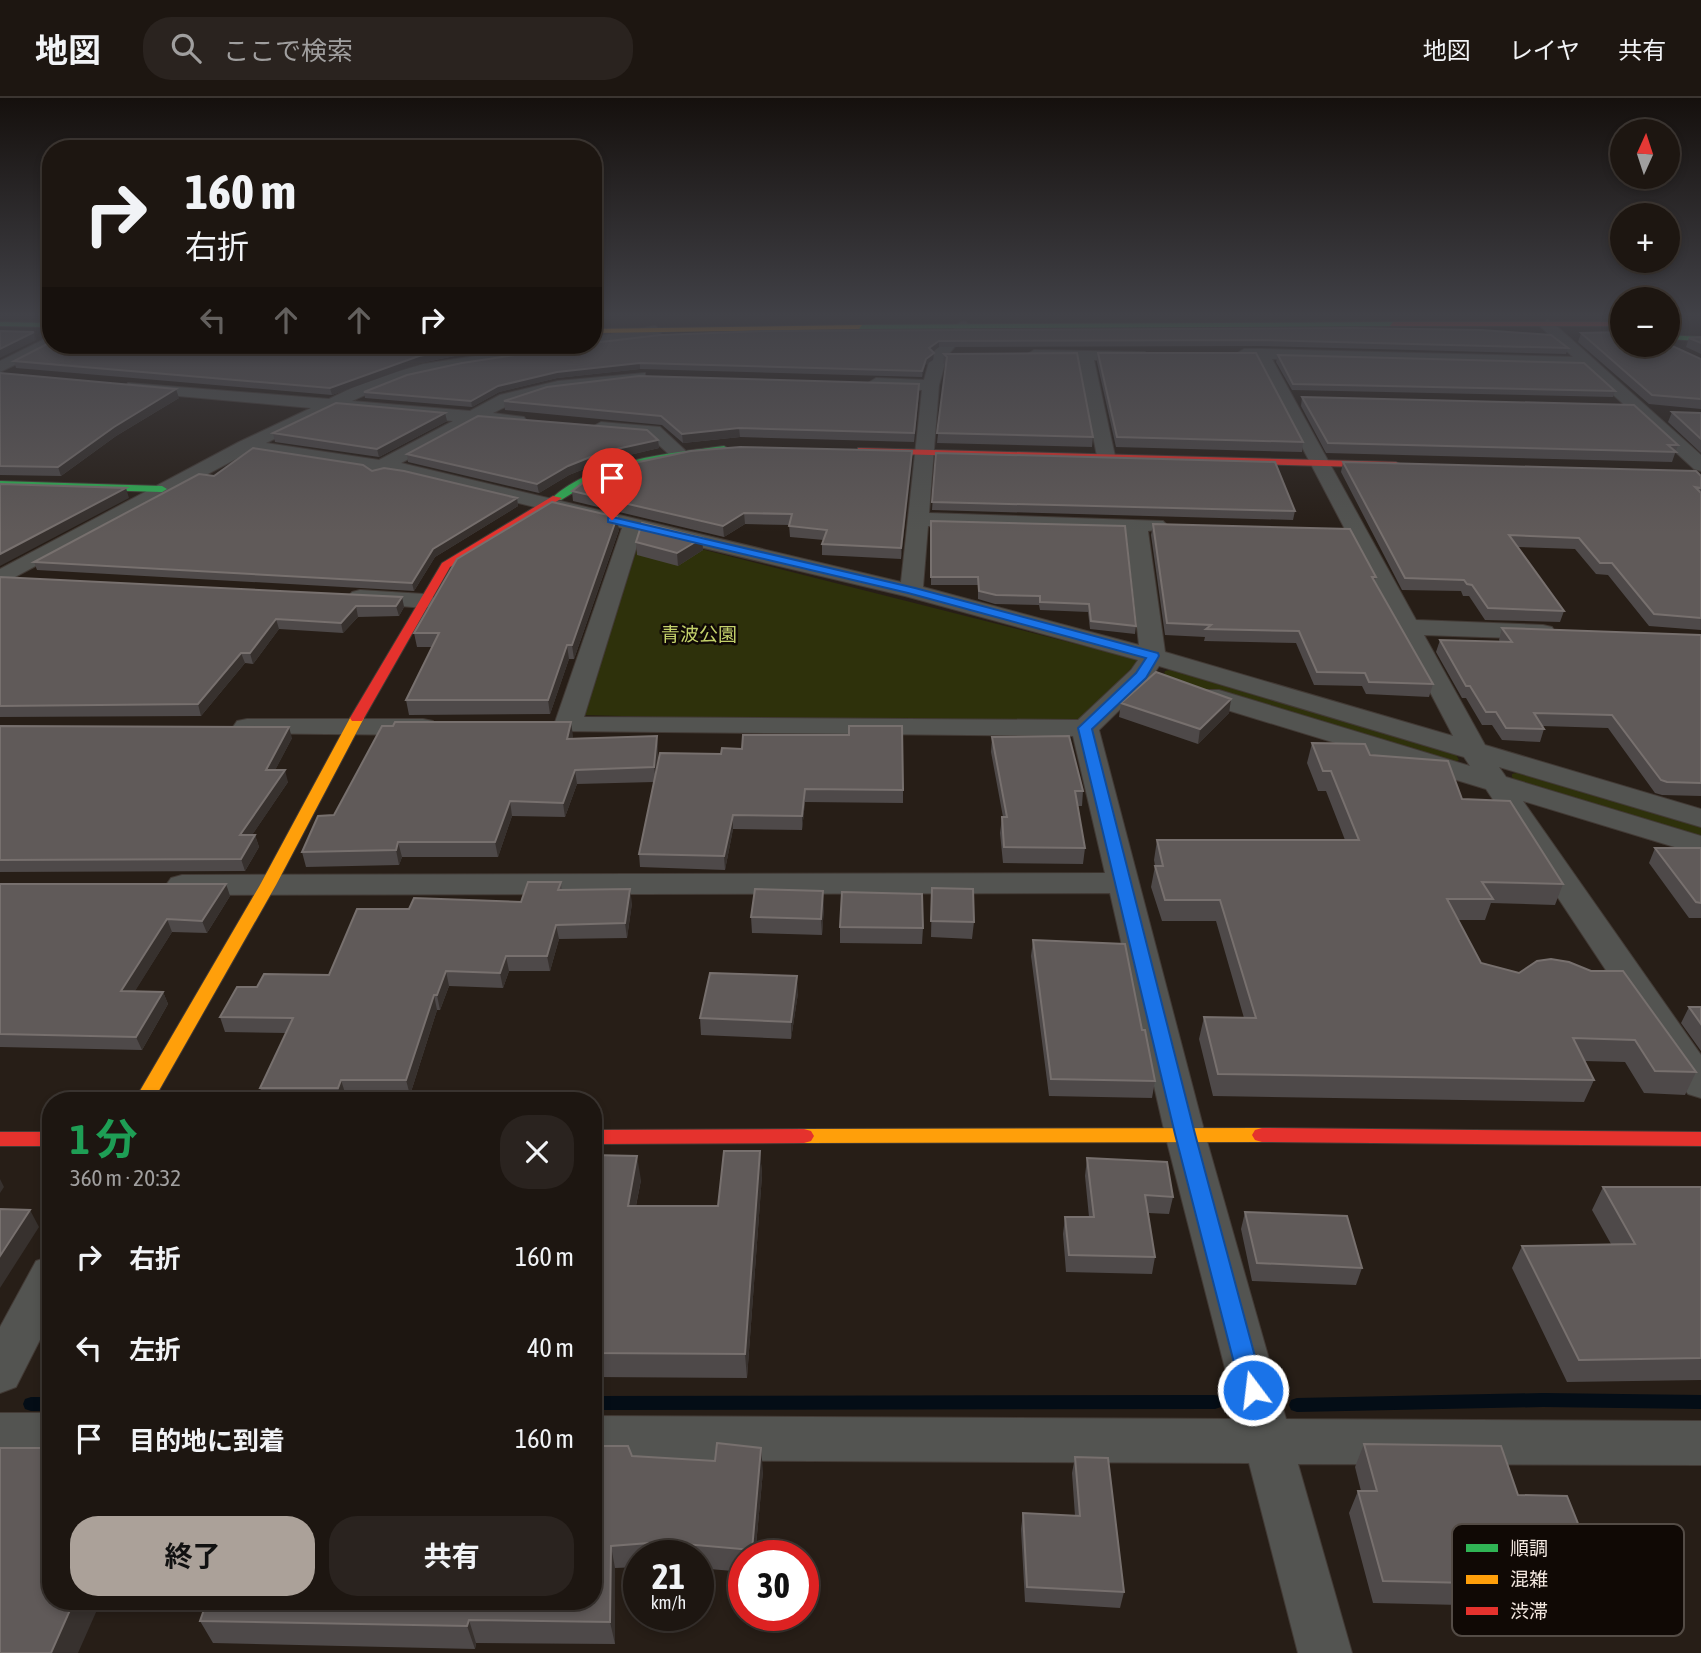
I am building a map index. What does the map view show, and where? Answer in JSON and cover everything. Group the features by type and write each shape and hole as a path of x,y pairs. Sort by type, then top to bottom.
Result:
{"street":[{"path":"127,387 537,422"},
{"path":"1,577 222,458 328,404 371,387"},
{"path":"358,479 506,399 556,387"},
{"path":"911,590 931,387"},
{"path":"1092,387 1106,456"},
{"path":"1285,387 1293,398 1320,463 1343,531 1408,627 1476,754 1701,1084"},
{"path":"1612,387 1696,470"},
{"path":"1605,405 1677,414"},
{"path":"589,426 654,431 679,453"},
{"path":"246,446 381,467 550,503 630,533"},
{"path":"148,1092 268,885 352,727 446,565 550,503 579,482 613,468 679,453 740,447"},
{"path":"847,450 1416,465"},
{"path":"222,458 401,485 527,517 630,533 911,590 1497,784 1701,846"},
{"path":"0,484 162,489"},
{"path":"918,519 1177,525"},
{"path":"630,533 554,725 1085,728 1147,666 1136,524"},
{"path":"1,577 43,579"},
{"path":"342,596 424,601"},
{"path":"1408,627 1562,632"},
{"path":"1147,666 1476,754 1701,818"},
{"path":"216,727 446,726"},
{"path":"1085,728 1185,1134 1325,1653"},
{"path":"148,885 1122,884"},
{"path":"602,1137 1185,1134 1701,1139"},
{"path":"0,1139 42,1139"},
{"path":"0,1372 42,1291"},
{"path":"0,1435 42,1435"},
{"path":"602,1438 1701,1443"}],"green space":[{"name":"青波公園","path":"642,534 1139,660 1075,728 583,715"},
{"path":"1173,669 1454,751 1459,760 1453,763 1163,678 1165,671"},
{"path":"1524,771 1701,823 1701,839 1518,783 1512,777 1512,774"}],"building":[{"path":"0,387 176,389 114,427 58,467 0,466"},
{"path":"378,387 497,387 471,401 364,392"},
{"path":"547,387 919,387 914,433 739,428 682,434 661,416 504,401"},
{"path":"943,387 1083,387 1093,437 937,433"},
{"path":"1106,387 1274,387 1303,442 1117,437"},
{"path":"1411,387 1610,387 1615,391"},
{"path":"1642,387 1701,387 1701,399 1652,395"},
{"path":"1302,397 1634,405 1678,445 1668,445 1676,452 1328,443"},
{"path":"336,403 445,413 377,449 273,433"},
{"path":"1672,412 1701,413 1701,439"},
{"path":"478,416 647,430 658,440 603,452 568,466 537,484 407,454"},
{"path":"740,447 912,451 901,548 822,544 827,530 789,526 792,514 744,513 723,526 572,491 588,479 620,466 691,451"},
{"path":"253,448 363,465 372,471 384,468 404,471 517,498 433,549 412,583 34,562 199,474 214,476"},
{"path":"936,453 1275,462 1295,511 932,502"},
{"path":"1343,462 1696,471 1701,476 1701,488 1695,487 1701,493 1701,618 1654,614 1612,563 1600,563 1579,538 1509,535 1564,611 1488,608 1472,585 1464,580 1405,578"},
{"path":"0,484 126,488 0,554"},
{"path":"552,502 617,517 572,645 567,645 548,700 406,700 439,633 414,633 457,559"},
{"path":"931,521 1125,526 1136,626 1091,621 1089,604 1040,602 1040,596 996,595 979,591 978,577 931,577"},
{"path":"642,523 702,538 677,553 636,542"},
{"path":"1153,524 1350,529 1376,577 1372,577 1433,684 1369,682 1365,673 1317,672 1299,631 1206,629 1211,625 1167,623"},
{"path":"0,577 402,597 396,606 356,606 341,623 276,619 250,653 241,653 198,704 0,706"},
{"path":"1502,628 1701,635 1701,783 1661,780 1612,715 1534,713 1544,729 1506,728 1496,712 1486,712 1470,686 1466,686 1440,640 1512,642"},
{"path":"1156,672 1231,699 1200,729 1121,703"},
{"path":"395,722 571,722 567,739 657,736 654,767 575,770 563,803 510,801 495,842 398,842 396,850 302,852 318,816 334,815 382,726 393,726"},
{"path":"0,726 289,727 266,770 285,770 240,835 255,835 241,859 0,860"},
{"path":"849,726 902,726 903,790 805,789 802,816 733,815 724,856 639,854 660,753 721,754 722,748 742,749 743,735 849,735"},
{"path":"1069,736 1083,791 1075,791 1085,848 1004,847 1002,817 1007,817 992,737"},
{"path":"1312,743 1365,744 1370,755 1448,761 1462,799 1510,801 1563,884 1482,882 1493,899 1447,899 1481,963 1519,973 1537,961 1551,959 1569,962 1591,971 1623,971 1696,1072 1655,1071 1635,1040 1573,1038 1594,1080 1218,1074 1204,1017 1256,1018 1220,900 1165,900 1155,866 1163,866 1157,840 1359,840 1331,771 1323,771"},
{"path":"1655,848 1701,848 1701,903 1696,902"},
{"path":"528,882 561,882 558,890 630,889 625,923 556,925 547,956 506,956 500,973 446,971 437,995 434,995 406,1080 341,1080 338,1088 260,1088 293,1018 220,1017 237,987 257,987 264,974 329,975 357,909 409,909 414,898 521,902"},
{"path":"0,884 226,884 202,921 167,919 121,991 163,992 136,1037 0,1034"},
{"path":"932,888 973,889 974,922 931,921"},
{"path":"755,889 823,891 821,919 751,917"},
{"path":"842,892 922,894 923,928 840,927"},
{"path":"1033,940 1125,944 1155,1081 1051,1079"},
{"path":"710,973 797,976 791,1022 700,1018"},
{"path":"1689,1007 1701,1007 1701,1024"},
{"path":"724,1151 760,1151 745,1354 602,1353 602,1155 637,1156 628,1206 718,1206"},
{"path":"1087,1158 1167,1162 1173,1197 1145,1195 1155,1257 1069,1255 1065,1217 1094,1217"},
{"path":"1603,1187 1701,1187 1701,1358 1579,1360 1522,1246 1635,1244"},
{"path":"0,1209 30,1210 0,1256"},
{"path":"1245,1212 1347,1216 1362,1268 1257,1263"},
{"path":"717,1443 761,1448 753,1540 728,1540 728,1548 714,1547 714,1540 623,1540 623,1545 611,1546 610,1622 469,1620 467,1626 200,1621 204,1610 602,1610 602,1446 628,1446 632,1456 715,1461"},
{"path":"1364,1444 1501,1446 1518,1495 1567,1496 1578,1524 1452,1524 1452,1583 1383,1581 1358,1491 1377,1491"},
{"path":"0,1448 42,1448 42,1610 70,1610 51,1653 0,1653"},
{"path":"1075,1457 1108,1458 1124,1592 1027,1587 1023,1513 1080,1516"}],"waterway":[{"path":"1297,1405 1543,1400 1701,1402"},
{"path":"602,1403 1215,1402"},
{"path":"31,1404 42,1404"}],"traffic: fast":[{"path":"557,498 596,476 616,469 658,459 724,449"},
{"path":"0,484 162,489"}],"traffic: slow":[{"path":"148,1092 268,885 357,718"},
{"path":"804,1136 1262,1135"}],"traffic: jam":[{"path":"861,450 1396,465"},
{"path":"357,718 446,565 557,498"},
{"path":"1262,1135 1701,1139"},
{"path":"602,1137 804,1136"},
{"path":"0,1139 42,1139"}],"route":[{"path":"612,520 911,590 1153,656 1141,675 1085,728 1185,1134 1253,1390"}]}
